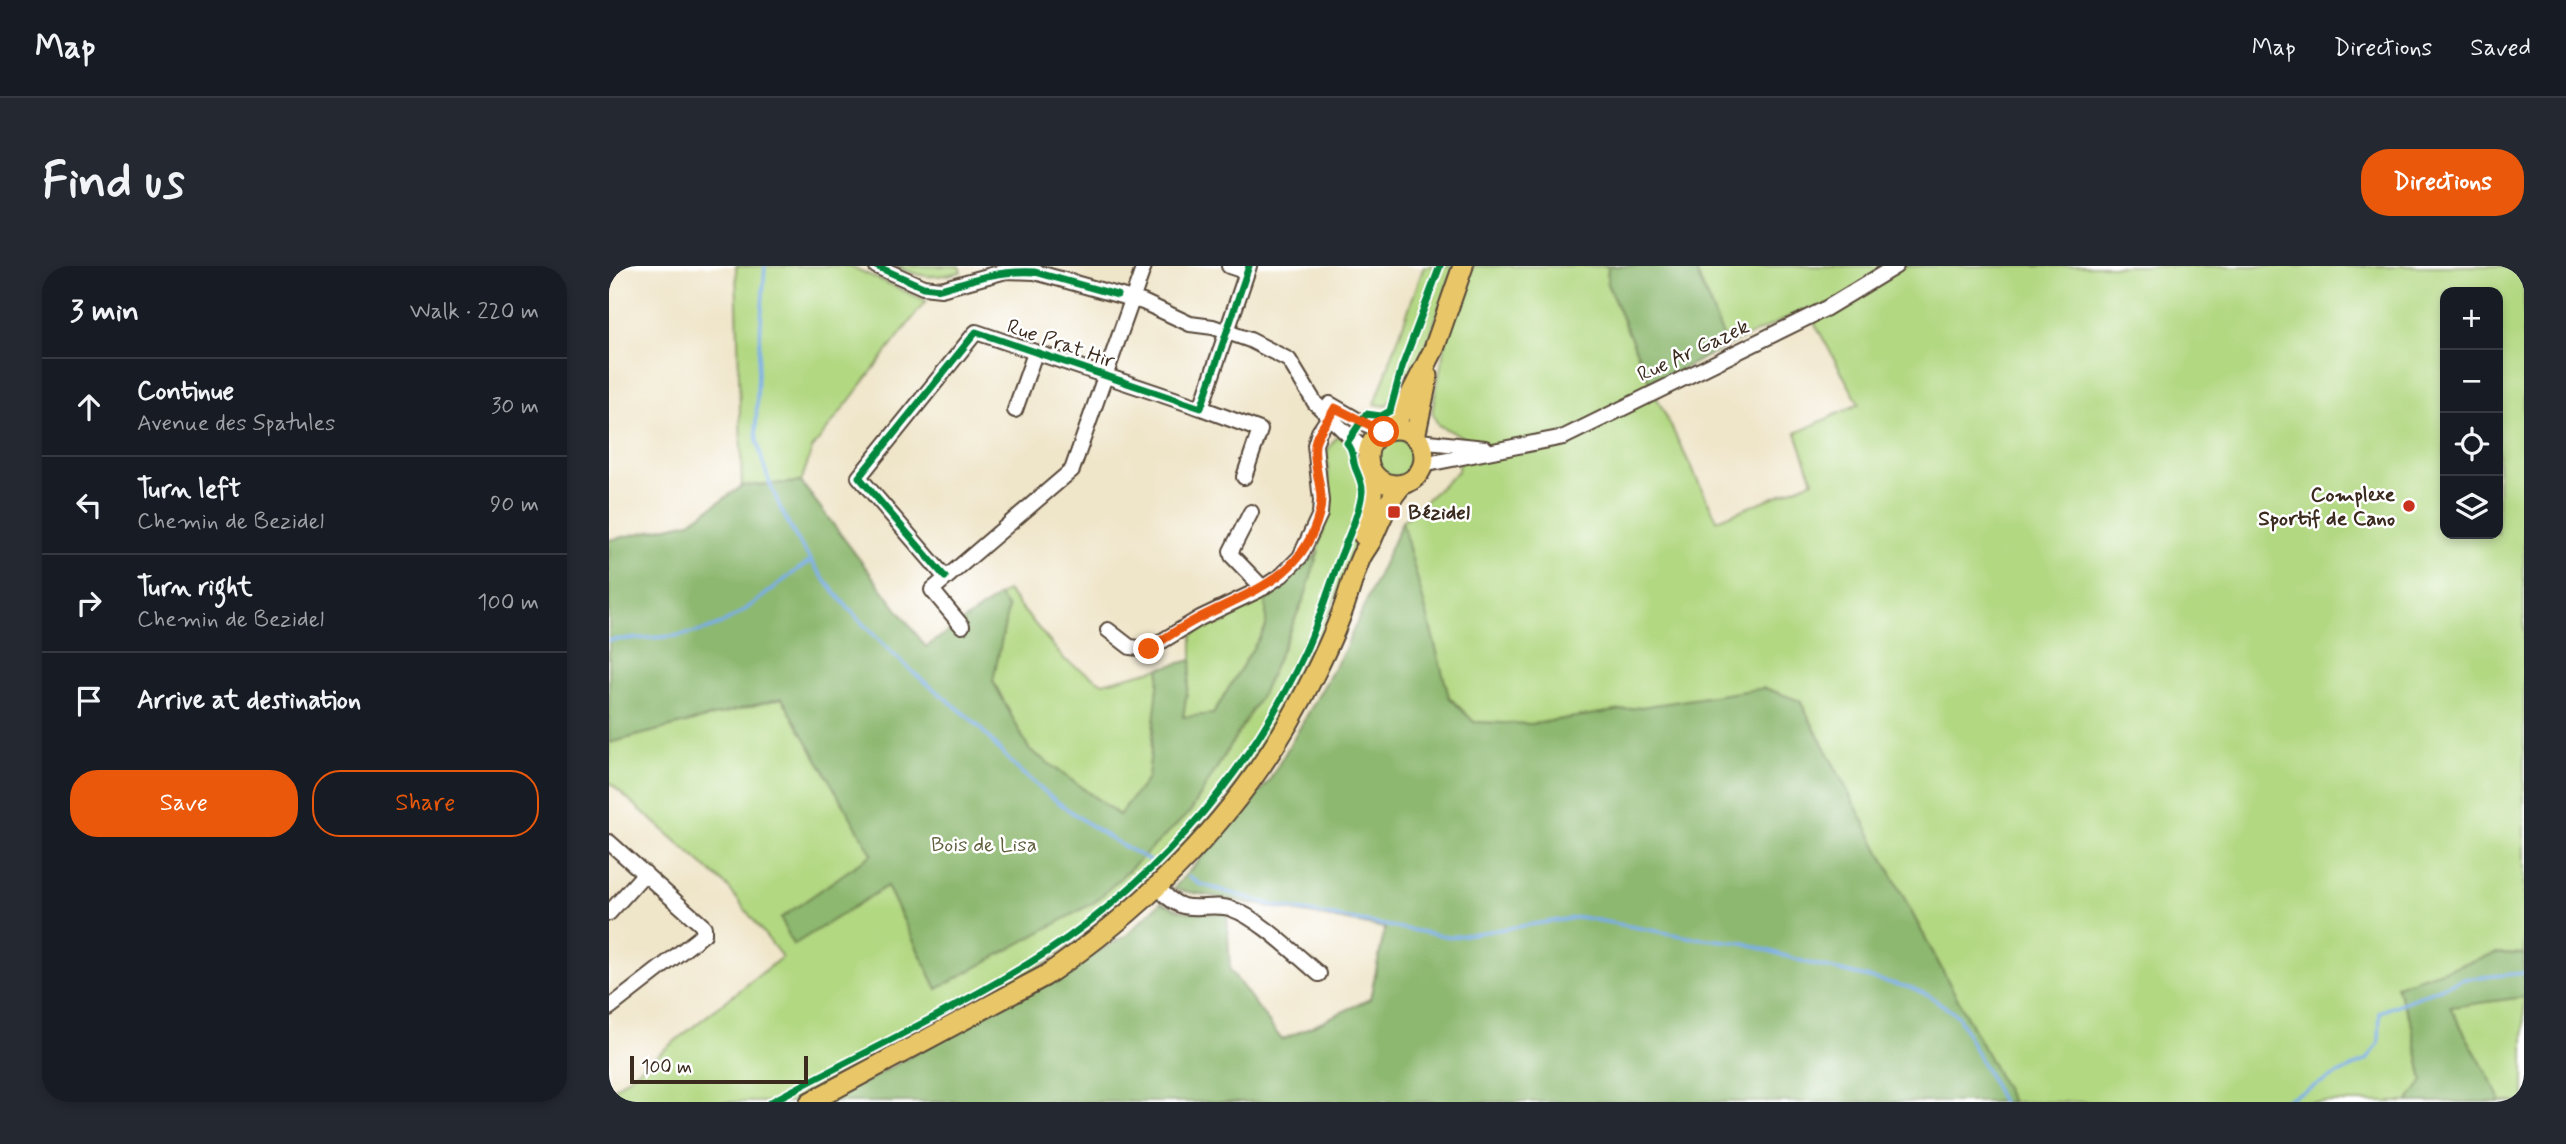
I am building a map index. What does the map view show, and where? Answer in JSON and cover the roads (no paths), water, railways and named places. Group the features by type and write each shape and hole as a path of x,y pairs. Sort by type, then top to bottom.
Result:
{"main road":[{"path":"1417,439 1434,349 1463,266"},
{"path":"1361,556 1362,538 1373,498 1371,445 1389,431 1434,349"},
{"path":"810,1102 1045,976 1126,915 1216,826 1281,736 1314,676 1361,556 1388,504 1403,484 1415,477 1422,466 1424,457 1417,439 1409,432 1389,431"},
{"path":"1371,463 1389,484 1403,484"}],"street":[{"path":"876,266 930,289 941,289 1006,271 1021,271 1035,272 1132,299 1161,309 1190,324 1198,323 1228,332 1285,357 1293,364 1315,403 1333,413 1389,431"},
{"path":"962,626 932,590 1072,470 1144,266"},
{"path":"1201,408 1248,269 1229,266"},
{"name":"Rue Ar Gazek","path":"1422,466 1564,437 1825,309 1896,266"},
{"name":"Rue Prat Hir","path":"946,577 859,477 976,332 1260,430 1244,477"},
{"path":"1015,410 1035,353"},
{"path":"1333,413 1371,463"},
{"path":"1108,630 1130,647 1149,649 1199,618 1263,588 1282,575 1300,557 1315,525 1321,500 1315,445 1319,432 1333,413"},
{"name":"Rue Ar Gazek","path":"1417,439 1500,450"},
{"path":"1251,512 1231,551 1232,556 1263,588"},
{"path":"609,842 704,926 704,934 609,1008"},
{"path":"609,913 645,873"},
{"path":"1157,887 1173,902 1185,907 1215,905 1240,913 1319,974"}],"waterway":[{"path":"765,266 758,365 757,440 780,508 797,539 816,568 862,623 914,673 975,723 1022,773 1085,822 1153,862"},
{"path":"609,640 676,636 716,626 751,606 809,562"},
{"path":"1189,877 1200,884 1276,906 1451,937 1580,917 1688,937 1744,943 1808,963 1912,988 1930,996 1958,1016 2002,1102"},
{"path":"2281,1102 2367,1060 2379,1043 2380,1012 2463,979 2524,973"}],"place":[{"name":"Complexe Sportif de Cano","path":"2409,506"},
{"name":"Bézidel","path":"1394,512"}],"park label":[{"name":"Bois de Lisa","path":"984,844"}]}
